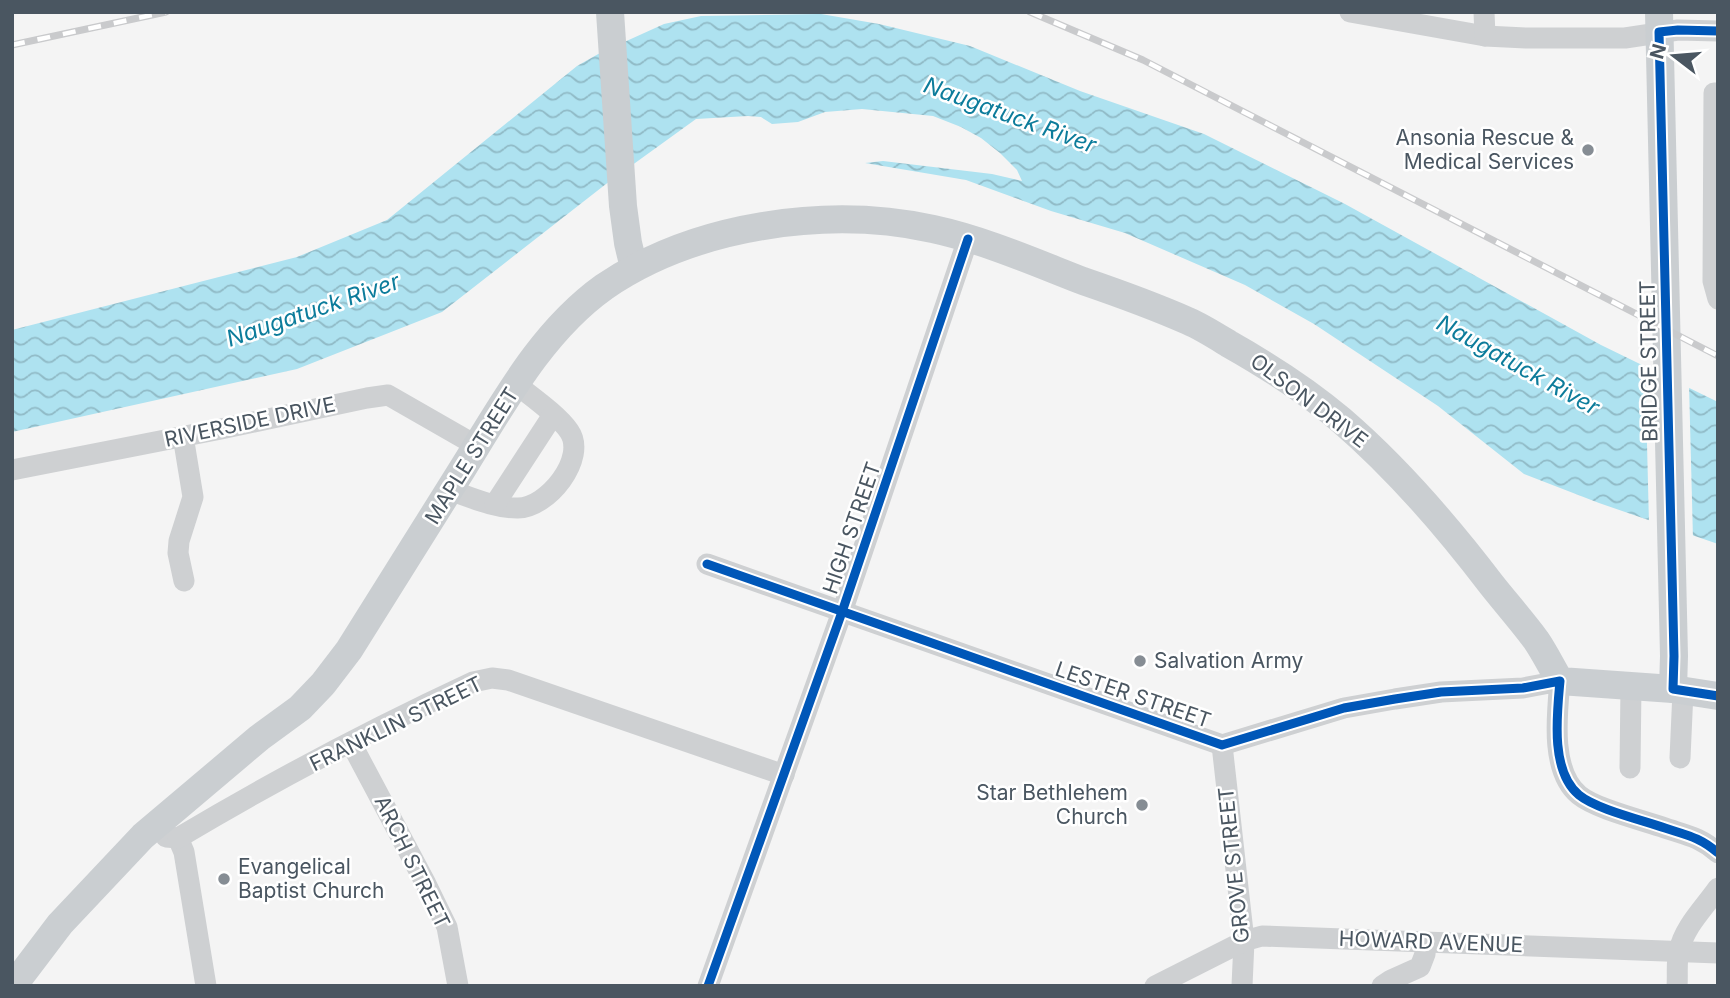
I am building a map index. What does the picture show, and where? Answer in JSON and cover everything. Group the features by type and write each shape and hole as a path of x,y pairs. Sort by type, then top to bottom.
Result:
{"main road":[{"path":"610,12 623,206 634,268 680,247 777,223 806,220 883,222 932,229 968,239"},
{"name":"BRIDGE STREET","path":"1659,22 1672,583 1678,690"},
{"name":"OLSON DRIVE","path":"968,239 1191,322 1249,355 1338,418 1384,458 1460,544 1535,639 1560,681"},
{"name":"MAPLE STREET","path":"143,836 259,738 299,708 323,684 349,650 477,446 551,336 601,289 634,268"},
{"path":"1560,681 1678,690 1718,696"},
{"path":"13,986 60,924 143,836"}],"street":[{"path":"1350,12 1485,36 1625,38 1659,22 1678,30 1718,31"},
{"path":"1484,12 1485,36"},
{"path":"1718,93 1714,93 1713,281 1718,299"},
{"name":"HIGH STREET","path":"708,986 842,612 968,239"},
{"path":"449,491 519,509 547,496 568,470 574,445 570,432 517,384"},
{"name":"RIVERSIDE DRIVE","path":"12,470 388,395 477,446"},
{"path":"495,504 553,415"},
{"path":"183,436 193,497 179,541 178,553 184,581"},
{"name":"LESTER STREET","path":"707,565 1222,745 1344,708 1441,692 1523,688 1560,681"},
{"name":"FRANKLIN STREET","path":"178,838 351,743 484,679 500,678 783,775"},
{"path":"1560,681 1557,709 1559,755 1566,777 1574,790 1600,806 1693,836 1718,853"},
{"path":"1630,768 1631,686"},
{"path":"1678,690 1680,758"},
{"name":"ARCH STREET","path":"351,743 447,927 458,986"},
{"name":"GROVE STREET","path":"1222,745 1244,941 1242,986"},
{"path":"143,836 178,838 184,852 206,986"},
{"path":"1677,986 1679,952 1685,935 1718,888"},
{"name":"HOWARD AVENUE","path":"1155,986 1244,941 1262,936 1718,953"},
{"path":"1382,986 1420,967 1426,943"}],"water":[{"name":"Naugatuck River","path":"821,14 879,24 970,46 1080,91 1204,134 1345,204 1601,345 1718,402 1718,544 1524,474 1438,406 1314,324 1245,285 1125,233 1051,211 966,180 865,163 883,161 992,174 1022,181 1017,170 1000,153 961,127 933,116 862,109 825,112 798,122 772,124 761,117 748,116 696,119 606,184 442,312 297,369 12,432 12,330 297,257 387,220 577,66 664,24 701,16"}],"pier":[{"path":"1645,363 1689,384 1693,539 1649,524"}],"railway":[{"path":"12,45 166,12"},
{"path":"1030,12 1143,60 1718,356"}],"cycle path":[{"path":"1718,31 1659,32 1673,689 1718,696"},
{"path":"708,986 842,612 968,239"},
{"path":"707,564 1222,745 1344,708 1441,692 1523,688 1560,681 1557,725 1559,757 1563,772 1579,795 1608,809 1693,837 1718,853"}],"place":[{"name":"Ansonia Rescue & Medical Services","path":"1588,150"},
{"name":"Salvation Army","path":"1140,661"},
{"name":"Star Bethlehem Church","path":"1142,805"},
{"name":"Evangelical Baptist Church","path":"224,879"}]}
